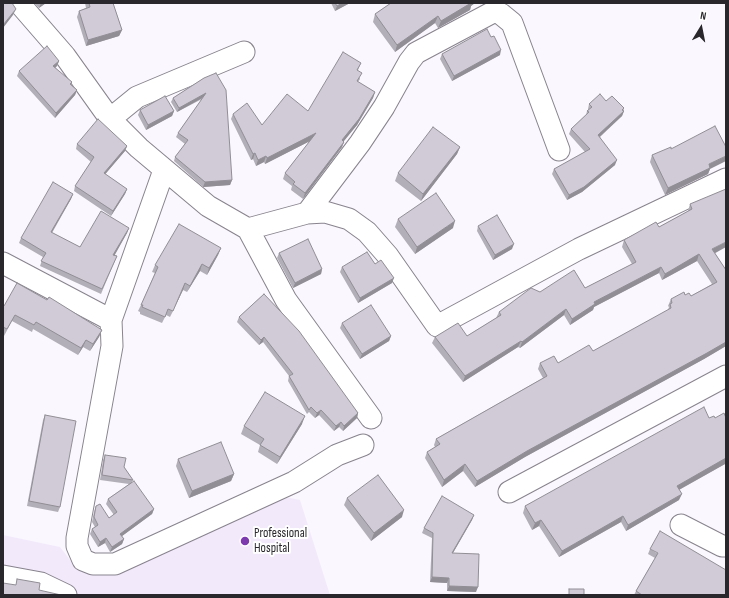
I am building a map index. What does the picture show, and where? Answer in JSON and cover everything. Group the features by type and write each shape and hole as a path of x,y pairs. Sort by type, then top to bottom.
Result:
{"street":[{"path":"19,3 65,56 110,118 164,170 208,206 248,229 286,300 372,418"},
{"path":"307,213 360,143 384,107 409,62 416,53 495,11 512,23 559,150"},
{"path":"110,118 138,97 244,52"},
{"path":"164,170 111,320 112,346 78,538 79,553 83,560 88,563 101,565 115,564 294,482 337,455 363,445"},
{"path":"248,229 307,213 325,212 349,219 366,232 388,256 437,326 579,249 726,179"},
{"path":"3,263 111,320"},
{"path":"508,492 726,376"},
{"path":"681,524 722,546 726,546"},
{"path":"3,576 41,583 66,595"}],"shaded area":[{"name":"Professional Hospital","path":"285,497 300,500 330,595 3,595 3,535 60,547 74,565 82,568"}],"building":[{"path":"3,3 12,3 16,9 3,25"},
{"path":"89,3 113,3 122,30 88,40 79,11 90,7"},
{"path":"335,3 342,3 337,6"},
{"path":"391,3 471,3 441,21 438,16 397,45 375,14"},
{"path":"487,29 491,37 494,36 501,50 454,76 442,54"},
{"path":"47,46 59,61 53,66 72,82 70,84 77,90 56,113 19,71"},
{"path":"343,52 361,63 357,70 362,73 357,81 375,92 359,119 342,140 344,142 305,193 293,184 295,182 285,173 316,133 267,158 266,156 258,160 255,153 253,154 233,114 247,103 262,125 287,94 308,111"},
{"path":"216,73 226,90 232,180 205,182 175,157 188,140 178,133 206,93 179,108 173,98 204,78"},
{"path":"600,94 606,101 612,96 624,108 622,110 624,111 598,135 617,160 584,187 569,195 554,169 590,149 571,129 589,112 587,111 592,107 589,104"},
{"path":"165,96 174,111 148,125 140,110"},
{"path":"98,119 127,146 104,173 127,189 113,211 75,186 94,157 77,144"},
{"path":"715,126 726,147 726,156 709,164 710,168 668,188 652,155 671,147 671,149"},
{"path":"433,127 460,147 423,194 398,173"},
{"path":"53,182 73,194 51,232 80,247 101,211 129,228 113,255 117,256 102,289 41,261 46,253 21,238"},
{"path":"726,189 726,242 712,249 726,270 726,342 527,451 477,481 465,464 444,480 427,452 440,444 436,439 547,376 540,363 554,356 558,363 589,345 593,351 671,308 671,299 684,292 685,295 689,293 691,296 717,282 699,254 665,274 661,267 594,302 595,304 572,319 566,309 522,342 521,341 465,376 435,337 458,323 467,336 501,315 499,312 531,288 540,292 574,270 585,288 636,262 624,240 656,222 659,227 692,209 690,204"},
{"path":"436,193 455,221 417,247 398,219"},
{"path":"497,215 514,244 495,255 478,226"},
{"path":"179,224 221,248 209,268 202,264 190,286 185,283 173,311 168,309 165,317 142,307 143,305 141,305 158,267 155,265"},
{"path":"308,239 322,269 295,283 279,253"},
{"path":"367,252 375,264 381,260 394,278 360,298 342,267"},
{"path":"17,283 47,300 49,297 102,330 93,344 86,340 81,348 36,322 34,325 15,315 7,329 3,327 3,305 4,306"},
{"path":"264,294 299,331 358,413 344,426 341,422 336,426 321,410 317,413 311,407 309,410 289,376 293,374 264,337 261,340 239,317"},
{"path":"371,305 391,336 362,354 342,323"},
{"path":"265,392 305,416 280,457 260,445 264,439 244,426"},
{"path":"704,407 709,418 714,416 715,418 724,413 726,418 726,458 677,486 682,494 628,525 623,516 562,551 541,520 535,523 525,506"},
{"path":"45,415 76,421 60,507 29,501"},
{"path":"221,442 234,474 192,491 178,459"},
{"path":"105,455 126,458 124,467 133,480 102,475"},
{"path":"378,475 404,510 374,533 347,498"},
{"path":"134,481 154,509 120,534 124,539 112,547 106,538 100,542 92,529 98,525 94,517 96,506 100,504 109,518 117,512 108,499"},
{"path":"442,496 474,515 452,553 479,554 478,587 449,586 449,578 432,577 433,533 424,528"},
{"path":"660,531 726,570 726,595 642,595 636,591 658,553 650,549"},
{"path":"17,579 40,583 39,590 61,595 3,595 3,583 16,585"},
{"path":"569,589 584,589 584,595 569,595"}],"place":[{"name":"Professional Hospital","path":"245,541"}]}
